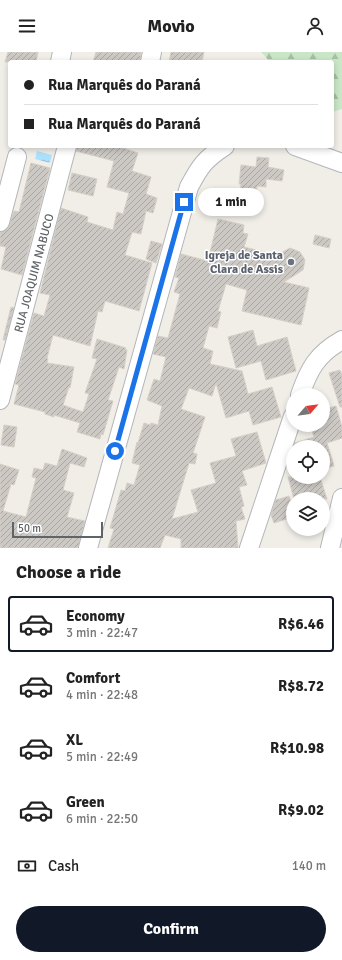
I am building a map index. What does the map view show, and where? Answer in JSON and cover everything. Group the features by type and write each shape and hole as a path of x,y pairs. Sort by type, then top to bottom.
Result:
{"street":[{"name":"RUA JOAQUIM NABUCO","path":"0,400 4,371 66,148"},
{"path":"88,548 188,187 197,171 209,156 222,148"},
{"path":"301,148 342,163"},
{"path":"0,222 17,157"},
{"path":"303,388 316,360 334,344 342,340"},
{"path":"249,548 288,432"},
{"path":"330,548 342,498"}],"green space":[{"path":"261,52 342,52 342,109 334,111 334,60 268,60"}],"water":[{"path":"37,151 52,155 50,163 35,159"}],"building":[{"path":"8,52 38,52 36,60 8,60 8,62 5,62"},
{"path":"96,52 141,52 140,60 94,60"},
{"path":"171,52 204,52 202,60 169,60"},
{"path":"77,148 123,148 138,153 132,171 151,177 146,194 157,198 153,213 146,211 141,234 132,232 125,255 152,263 139,311 105,301 102,312 98,311 90,346 53,335 47,358 47,363 74,367 70,388 69,387 63,405 83,412 89,394 85,393 97,359 92,358 97,339 126,348 124,369 119,367 108,400 113,401 103,435 101,434 100,439 77,432 80,423 54,415 54,417 45,414 45,412 14,404 19,385 15,384 34,313 44,316 50,295 40,293 61,208 88,217 87,222 113,230 117,212 123,214 129,193 107,187 114,161 76,151"},
{"path":"257,157 269,158 268,167 284,170 282,181 266,179 266,187 257,186 255,204 239,203 241,165 256,167"},
{"path":"31,163 50,168 22,275 1,269 6,247 0,246 0,232 8,229 14,211 19,212"},
{"path":"72,173 97,179 93,196 68,190"},
{"path":"218,219 244,225 243,233 248,234 244,247 277,255 290,248 300,252 305,260 303,270 284,282 309,288 301,325 242,311 247,290 226,284 218,311 221,312 217,328 209,326 203,348 213,351 210,364 242,371 248,394 272,387 281,417 253,425 249,411 226,418 216,383 212,396 189,388 181,409 205,417 193,453 197,454 195,464 189,463 172,519 198,512 191,490 216,483 210,463 236,456 231,439 257,432 266,463 242,471 247,485 239,487 244,506 241,507 245,519 236,521 238,548 181,548 181,539 165,535 160,548 108,548 114,529 110,528 121,490 125,491 127,483 134,485 140,465 132,463 137,442 138,443 144,423 158,425 162,406 147,400 154,379 160,381 166,357 153,354 158,336 168,338 180,294 174,292 179,278 175,277 181,254 208,261"},
{"path":"315,235 331,239 329,248 313,244"},
{"path":"151,241 162,244 156,263 146,259"},
{"path":"11,307 14,308 5,340 3,340"},
{"path":"253,330 257,346 287,337 296,371 266,380 261,361 236,368 228,337"},
{"path":"340,370 342,375 342,407 340,407 329,373"},
{"path":"336,406 342,427 342,438 330,442 330,440 304,440 314,437 312,432 330,432 330,408"},
{"path":"4,425 17,427 14,447 1,445"},
{"path":"62,449 87,458 84,467 70,463 63,490 74,493 67,517 85,521 78,548 0,548 0,464 19,470 14,485 11,484 3,511 26,517 36,478 32,477 34,468 43,470 45,463 57,466"},
{"path":"330,453 334,466 330,467"},
{"path":"290,484 322,484 325,492 292,492"},
{"path":"286,497 286,519 274,523 271,515 276,500"}],"place":[{"name":"Igreja de Santa Clara de Assis","path":"291,262"}],"route":[{"path":"115,451 184,202"}]}
